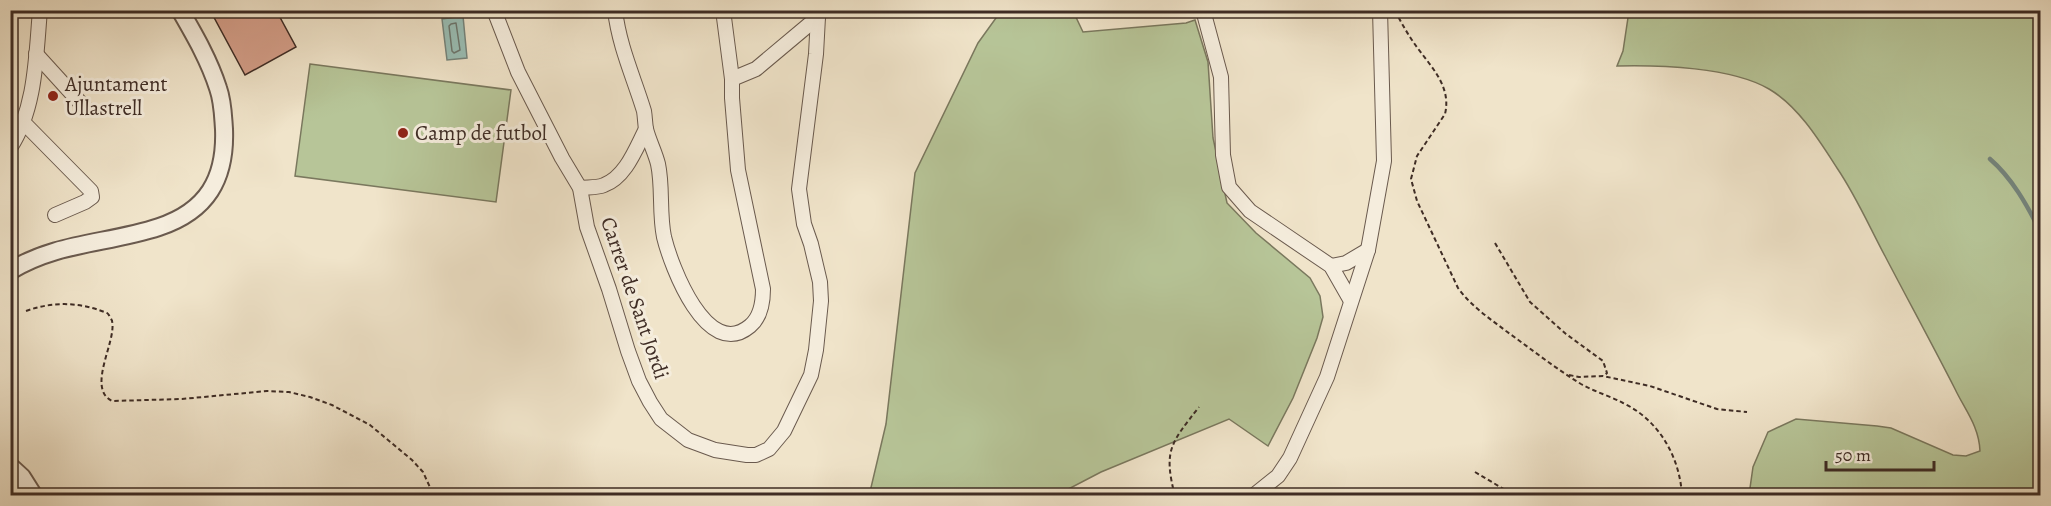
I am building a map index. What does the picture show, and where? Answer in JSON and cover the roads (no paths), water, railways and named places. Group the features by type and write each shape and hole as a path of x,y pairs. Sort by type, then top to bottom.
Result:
{"street":[{"path":"10,148 23,122 34,72 40,10"},
{"path":"10,271 30,259 53,251 160,227 187,213 206,198 217,178 223,155 223,110 210,66 180,10"},
{"path":"494,10 518,72 580,188 602,186 613,181 621,173 646,129"},
{"path":"615,10 627,63 658,165 664,234 679,278 708,326 725,334 734,335 741,333 754,322 760,313 763,289 738,170 732,79 723,10"},
{"path":"1203,10 1221,76 1223,155 1229,188 1250,211 1331,266 1351,301"},
{"path":"1253,495 1278,476 1290,458 1327,377 1368,250 1384,161 1380,10"},
{"path":"732,79 756,69 819,14"},
{"name":"Carrer de Sant Jordi","path":"580,188 587,227 628,351 639,381 661,419 688,440 714,450 756,455 769,449 784,431 797,407 811,375 816,350 821,301 820,282 802,215 799,189 819,14"},
{"path":"36,54 86,109"},
{"path":"23,122 91,191 92,197 85,202 55,215"},
{"path":"1331,266 1346,263 1368,250"},
{"path":"10,466 22,477 34,495"},
{"path":"10,488 20,495"}],"water":[{"path":"463,16 467,58 447,60 442,19"}],"waterway":[{"path":"1990,159 2012,183 2040,231"}],"place":[{"name":"Ajuntament Ullastrell","path":"53,96"},
{"name":"Camp de futbol","path":"403,133"}]}
